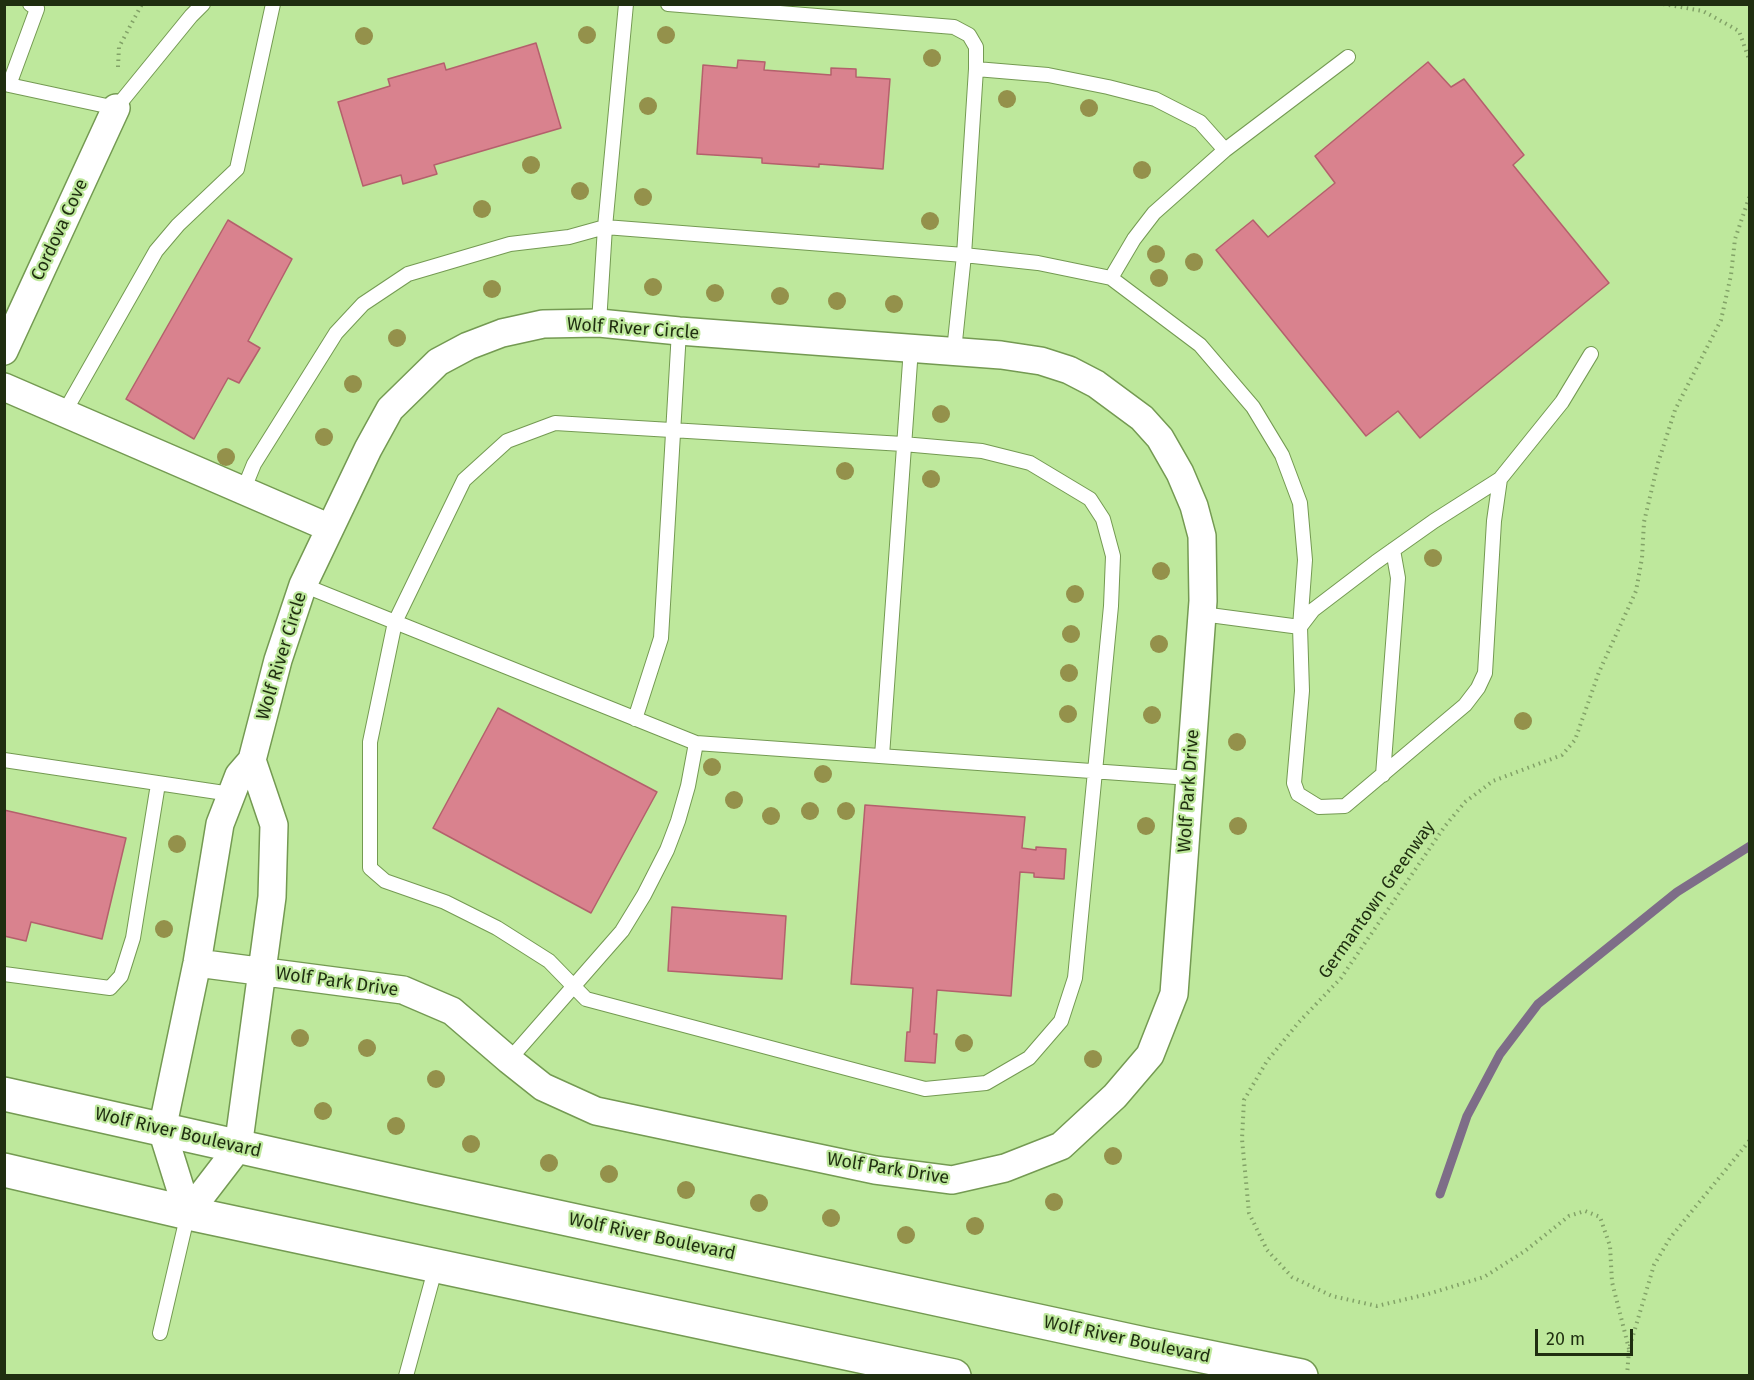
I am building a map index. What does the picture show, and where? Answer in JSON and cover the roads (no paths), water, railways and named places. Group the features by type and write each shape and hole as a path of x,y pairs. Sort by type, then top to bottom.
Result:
{"main road":[{"name":"Wolf River Boulevard","path":"4,1094 238,1148 1301,1376"},
{"path":"4,1170 188,1213 954,1376"}],"street":[{"name":"Cordova Cove","path":"4,351 13,312 116,108"},
{"name":"Wolf River Circle","path":"188,1213 162,1130 197,963 220,824 239,775 252,760 278,660 303,585 368,449 390,410 438,362 468,346 502,333 543,324 599,323 679,331 1001,354 1041,361 1069,370 1095,384"},
{"name":"Wolf Park Drive","path":"197,963 403,990 452,1011 543,1087 596,1111 876,1170 952,1180 1005,1168 1060,1146 1115,1096 1150,1055 1174,993 1202,614 1204,562 1202,536 1194,506 1180,473 1160,438 1142,418 1095,384"},
{"path":"4,387 330,528"},
{"path":"188,1213 238,1148 272,897 274,825 252,760"}],"lane":[{"path":"30,4 37,9 7,90 116,108 203,4"},
{"path":"64,413 156,250 178,225 237,169 273,4"},
{"path":"599,323 605,227 626,4"},
{"path":"668,4 954,27 969,35 976,46 976,69 964,255 954,351"},
{"path":"1112,278 1134,238 1154,213 1226,150 1348,57"},
{"path":"976,69 1048,75 1155,99 1200,122 1226,150"},
{"path":"243,491 254,464 336,333 363,304 408,274 510,244 569,237 605,227 964,255 1038,263 1112,278 1200,345 1253,407 1282,454 1300,503 1305,560 1300,627 1302,691 1294,783 1298,794 1319,807 1345,806 1465,705 1479,688 1485,673 1494,521 1500,479"},
{"path":"635,719 661,638 679,331"},
{"path":"882,756 911,348"},
{"path":"1300,627 1313,610 1393,550 1500,479 1562,402 1591,354"},
{"path":"555,423 673,430 903,444 982,452 1030,463 1090,499 1103,519 1113,556 1111,606 1075,978 1060,1021 1029,1058 986,1083 925,1089 586,999 549,961 497,928 445,902 385,881 370,868 370,742 395,622 464,480 507,441 555,423"},
{"path":"1383,775 1398,578 1393,550"},
{"path":"303,585 696,743 1190,778"},
{"path":"1202,614 1300,627"},
{"path":"509,1060 622,931 644,895 678,821 688,786 696,743"},
{"path":"4,760 231,794"},
{"path":"4,974 110,988 121,976 133,938 158,784"},
{"path":"160,1333 188,1213"},
{"path":"406,1376 436,1266"}],"waterway":[{"path":"1440,1194 1467,1116 1500,1054 1538,1004 1677,892 1750,846"}]}
